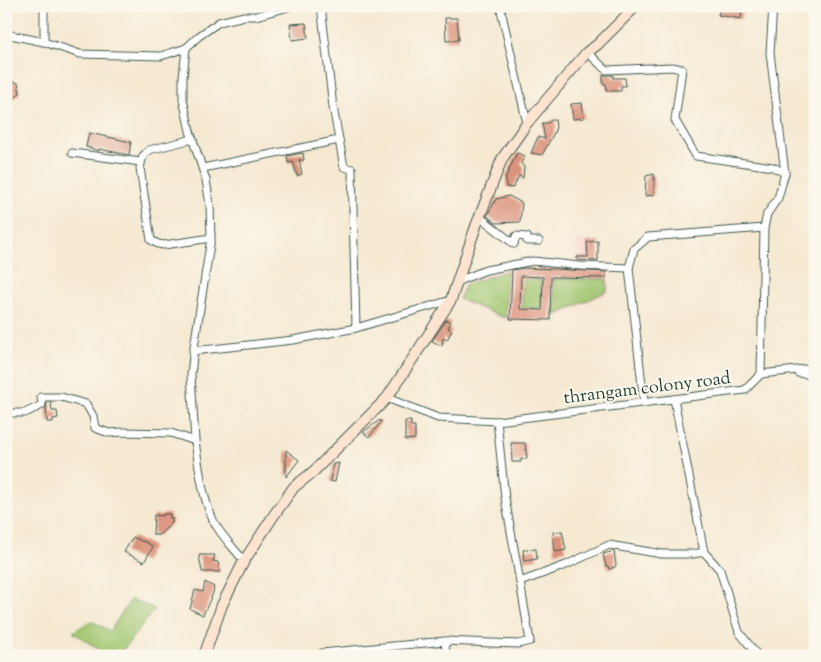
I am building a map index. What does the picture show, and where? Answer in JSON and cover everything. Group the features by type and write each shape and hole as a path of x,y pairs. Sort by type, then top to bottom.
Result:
{"main road":[{"path":"204,656 222,606 244,561 274,515 294,487 313,472 387,398 451,300 502,159 527,123 587,52 636,6"}],"street":[{"path":"44,6 44,42"},
{"path":"321,6 333,107 344,167 352,169 356,328"},
{"path":"500,6 527,123"},
{"path":"774,6 770,53 785,173 778,198 767,214 764,228 761,374 815,368"},
{"path":"6,34 44,42 80,54 160,56 186,48 198,36 219,22 244,16 256,16 289,7"},
{"path":"186,48 183,98 193,139 203,168 210,205 211,238 191,375 195,440 201,477 214,521 244,561"},
{"path":"587,52 606,70 672,67 682,69 675,120 696,156 773,167 785,173"},
{"path":"193,139 148,150 143,156 140,168 151,240 164,245 211,238"},
{"path":"203,168 339,140"},
{"path":"72,153 141,162"},
{"path":"480,217 514,244 516,236 527,236 527,242 539,241"},
{"path":"644,403 629,268 634,249 648,238 764,228"},
{"path":"458,281 486,270 533,261 580,266 629,268"},
{"path":"193,351 293,340 356,328 451,300"},
{"path":"788,371 815,376"},
{"name":"thrangam colony road","path":"387,398 438,418 497,420 745,390 761,374"},
{"path":"6,412 25,413 42,405 41,397 61,397 86,404 93,416 95,428 109,433 171,433 195,440"},
{"path":"674,399 704,552 720,570 739,632 758,656"},
{"path":"320,656 322,653 446,641 518,644 530,641 505,498 497,420"},
{"path":"520,582 566,565 609,545 662,554 704,552"},
{"path":"446,641 446,656"}],"shaded area":[{"path":"576,241 600,241 600,264 576,264"},
{"path":"508,267 609,268 609,292 554,318 551,322 508,321 457,300 464,282"}],"green space":[{"path":"507,271 505,318 459,299 466,284"},
{"path":"523,279 541,280 541,308 522,308"},
{"path":"554,279 607,279 607,291 554,316"},
{"path":"131,599 155,609 118,656 108,656 73,632 91,621 110,631"}],"building":[{"path":"721,7 742,11 741,19 718,15"},
{"path":"445,18 457,18 459,40 446,41"},
{"path":"306,23 308,38 292,40 290,24"},
{"path":"603,75 613,75 613,78 625,78 626,86 621,86 621,91 607,91 606,84 603,84"},
{"path":"6,79 18,83 20,93 6,105"},
{"path":"582,103 584,118 573,119 571,104"},
{"path":"551,120 555,120 556,127 542,155 531,153 538,137 545,139 542,123 548,123"},
{"path":"89,133 131,142 129,155 99,149 99,151 86,147"},
{"path":"303,153 304,160 299,160 302,174 297,176 293,162 288,163 287,156"},
{"path":"517,153 525,156 521,163 524,167 523,178 519,176 513,188 506,187 506,176"},
{"path":"654,174 654,195 645,196 646,176"},
{"path":"509,196 522,203 520,222 496,223 487,216 496,199"},
{"path":"598,241 598,261 577,260 577,257 588,257 587,242"},
{"path":"524,268 606,272 606,278 551,277 550,320 510,319 512,270","holes":["521,276 543,277 542,310 520,309"]},
{"path":"446,320 451,322 448,328 452,330 447,340 443,338 442,346 432,341"},
{"path":"47,402 51,402 52,411 57,411 58,418 53,419 53,422 47,422"},
{"path":"380,420 381,422 369,437 363,432"},
{"path":"405,421 411,421 411,426 415,426 415,439 405,440"},
{"path":"511,443 525,443 527,459 521,459 521,462 512,462"},
{"path":"286,450 299,460 286,477"},
{"path":"339,463 335,482 330,481 333,464"},
{"path":"163,514 170,514 172,523 159,535 153,535 154,515 163,516"},
{"path":"562,531 566,550 555,552 553,532"},
{"path":"133,537 153,547 144,562 124,552"},
{"path":"536,549 537,559 524,561 523,550"},
{"path":"614,551 616,565 609,569 606,566 603,554"},
{"path":"199,555 215,555 213,561 218,562 220,572 202,572"},
{"path":"205,582 214,587 203,615 190,609 195,590 203,592"}]}
